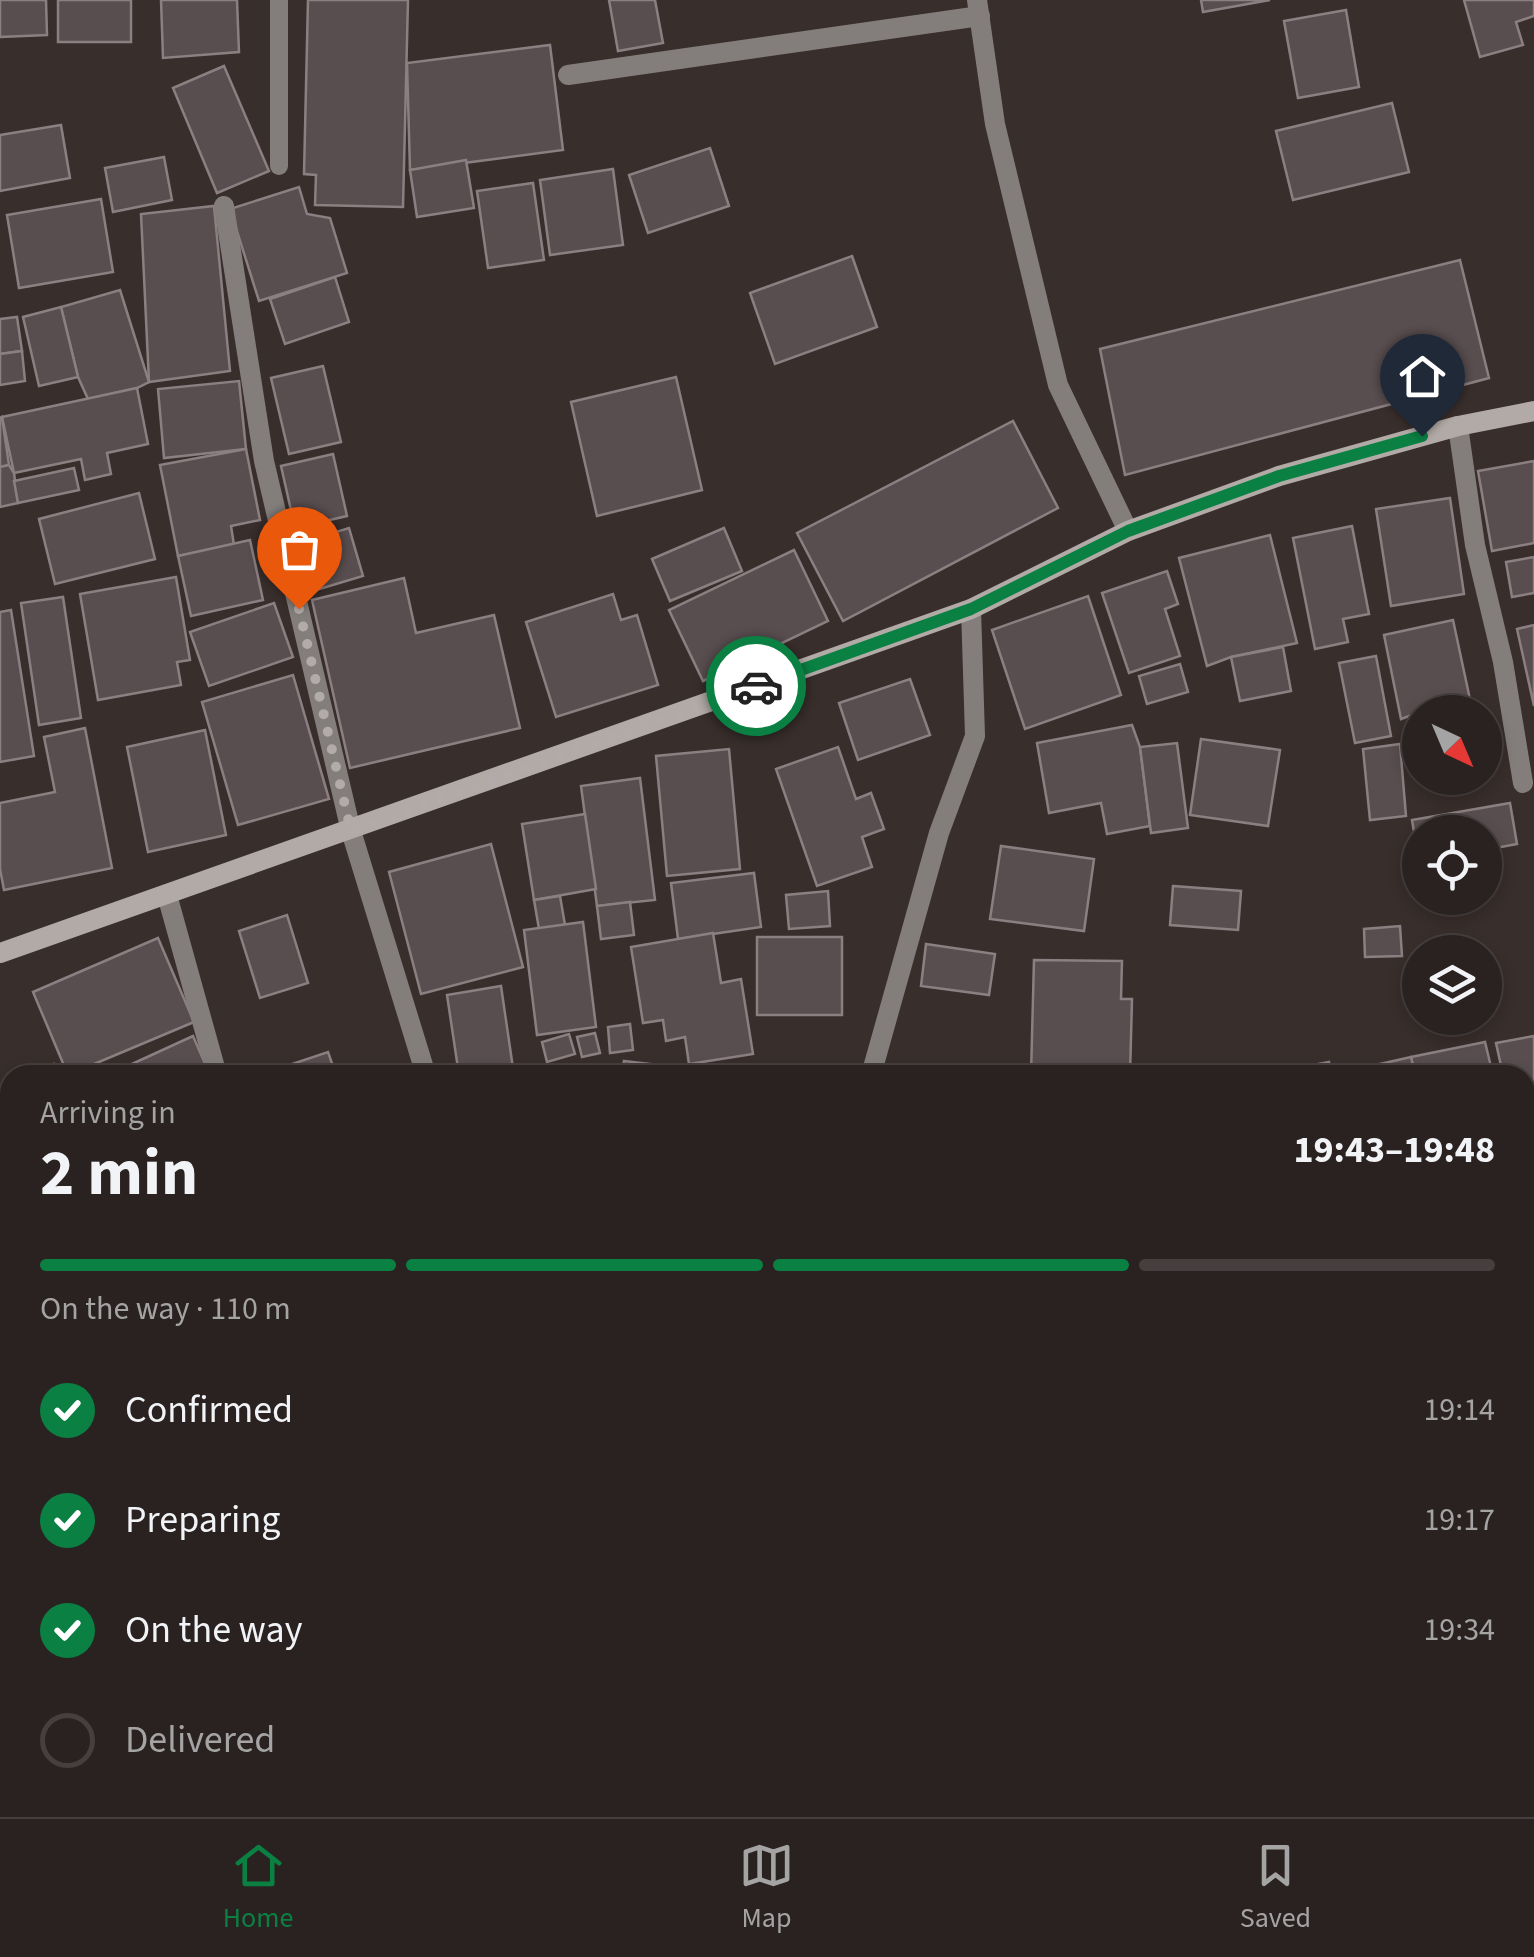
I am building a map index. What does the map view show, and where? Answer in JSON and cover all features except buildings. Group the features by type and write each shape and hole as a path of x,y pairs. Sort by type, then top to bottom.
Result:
{"street":[{"path":"568,75 978,8 995,124 1058,385 1128,531"},
{"path":"224,206 264,460 351,831 423,1065"},
{"path":"0,953 971,609 1128,531 1279,476 1458,426 1534,412"},
{"path":"1458,426 1475,545 1503,662 1523,783"},
{"path":"874,1065 939,833 976,736 971,609"},
{"path":"166,895 214,1065"}],"lane":[{"path":"279,166 280,0"}],"way so far":[{"path":"299,609 351,831 756,686"}],"route":[{"path":"756,686 971,609 1128,531 1279,476 1422,436"}]}
